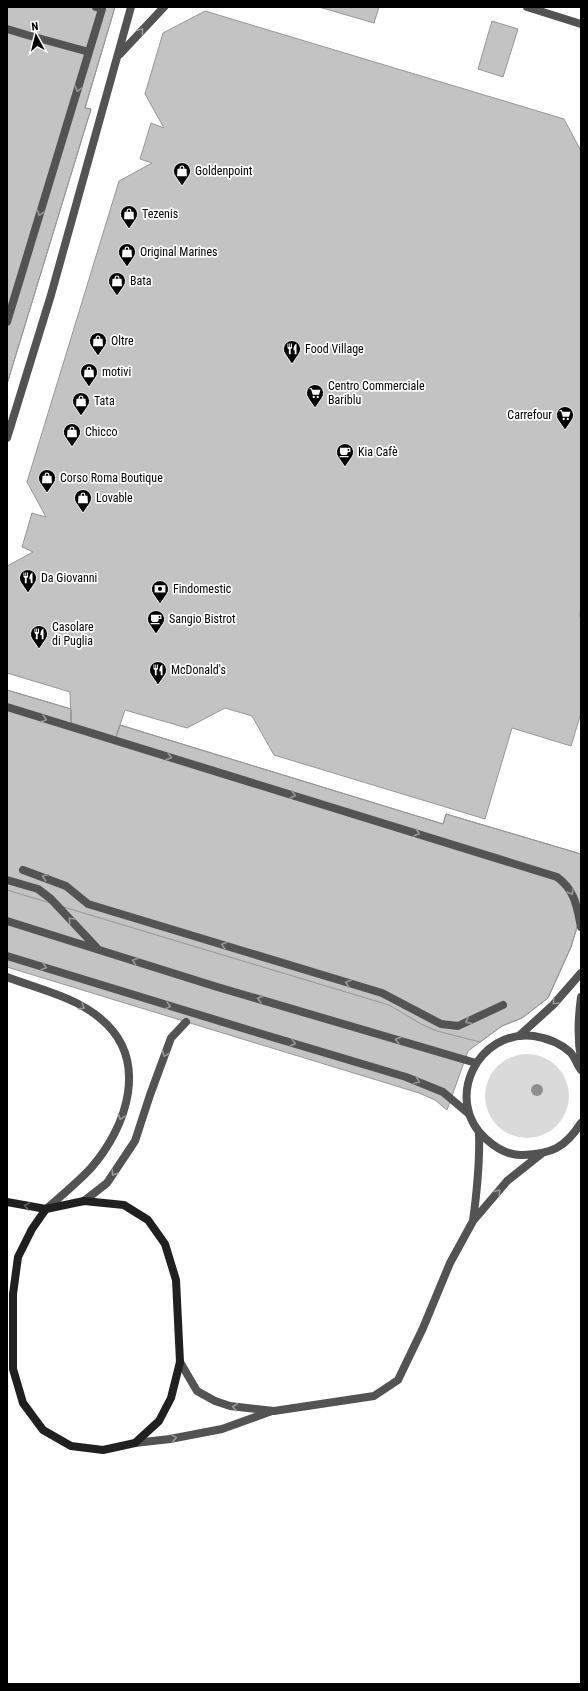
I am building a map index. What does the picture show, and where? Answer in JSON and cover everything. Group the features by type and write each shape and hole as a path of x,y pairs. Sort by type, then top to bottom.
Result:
{"street":[{"path":"7,322 102,9 96,7"},
{"path":"7,438 51,294 119,55 131,7"},
{"path":"119,55 164,7"},
{"path":"527,7 581,24"},
{"path":"7,29 89,52"},
{"path":"7,707 557,877 564,882 571,891 575,900 581,927"},
{"path":"23,870 66,886 88,904 382,993 441,1024 458,1026 503,1005"},
{"path":"7,880 38,889 51,899 98,949"},
{"path":"7,921 214,986 476,1063"},
{"path":"7,956 406,1077 443,1092 469,1114"},
{"path":"473,1221 479,1180 480,1155 478,1133 469,1114 466,1087 476,1063 495,1044 520,1035 553,1006 581,973"},
{"path":"7,978 76,1003 101,1018 115,1033 129,1066 130,1085 118,1128 105,1149 90,1168 46,1209 32,1229 18,1257 13,1294 13,1369 22,1403 43,1430 72,1446 104,1450 135,1443 170,1439 222,1429 274,1411 374,1396 398,1380 423,1328 450,1263 473,1221 507,1181 541,1154 557,1148 570,1138 581,1123"},
{"path":"581,997 577,1030 581,1059"},
{"path":"84,1201 107,1183 135,1141 171,1038 186,1022"},
{"path":"520,1035 547,1038 570,1052 581,1070"},
{"path":"478,1133 496,1148 518,1155 541,1154"},
{"path":"7,1202 46,1209 84,1201 124,1205 148,1220 166,1244 176,1280 180,1362 171,1398 159,1421 135,1443"},
{"path":"7,1285 13,1294"},
{"path":"180,1362 197,1391 215,1401 230,1406 274,1411"}],"shaded area":[{"path":"527,1054 543,1057 557,1066 566,1080 569,1096 566,1112 557,1126 543,1135 527,1138 511,1135 497,1126 488,1112 485,1096 488,1080 497,1066 511,1057"}],"building":[{"path":"7,7 115,7 85,108 91,109 7,384"},
{"path":"7,7 115,7 85,108 91,109 7,384"},
{"path":"319,7 379,7 374,23"},
{"name":"Centro Commerciale Bariblu","path":"205,11 564,119 581,151 581,609 579,615 581,619 581,713 571,746 512,728 485,819 274,755 252,716 225,708 187,728 125,710 116,737 71,723 70,692 7,673 7,566 33,552 22,547 32,513 46,517 27,482 119,181 152,163 140,159 151,123 164,128 145,94 163,33"},
{"path":"492,21 518,29 503,77 478,69"},
{"path":"7,690 71,709 71,723 116,737 120,725 443,824 446,814 581,854 581,914 571,947 548,998 522,1018 502,1026 468,1051 447,1110 435,1100 419,1093 7,967"},
{"path":"7,690 71,709 71,723 116,737 120,725 443,824 446,814 581,854 581,914 571,947 548,998 522,1018 502,1026 480,1042 437,1031 421,1024 389,1005 7,890"}],"place":[{"name":"Goldenpoint","path":"182,186"},
{"name":"Tezenis","path":"129,229"},
{"name":"Original Marines","path":"127,267"},
{"name":"Bata","path":"117,296"},
{"name":"Oltre","path":"98,356"},
{"name":"Food Village","path":"292,364"},
{"name":"motivi","path":"89,387"},
{"name":"Centro Commerciale Bariblu","path":"315,408"},
{"name":"Tata","path":"81,416"},
{"name":"Carrefour","path":"565,430"},
{"name":"Chicco","path":"72,447"},
{"name":"Kia Cafè","path":"345,467"},
{"name":"Corso Roma Boutique","path":"47,493"},
{"name":"Lovable","path":"83,513"},
{"name":"Da Giovanni","path":"28,593"},
{"name":"Findomestic","path":"160,604"},
{"name":"Sangio Bistrot","path":"156,634"},
{"name":"Casolare di Puglia","path":"39,649"},
{"name":"McDonald's","path":"158,685"}]}
